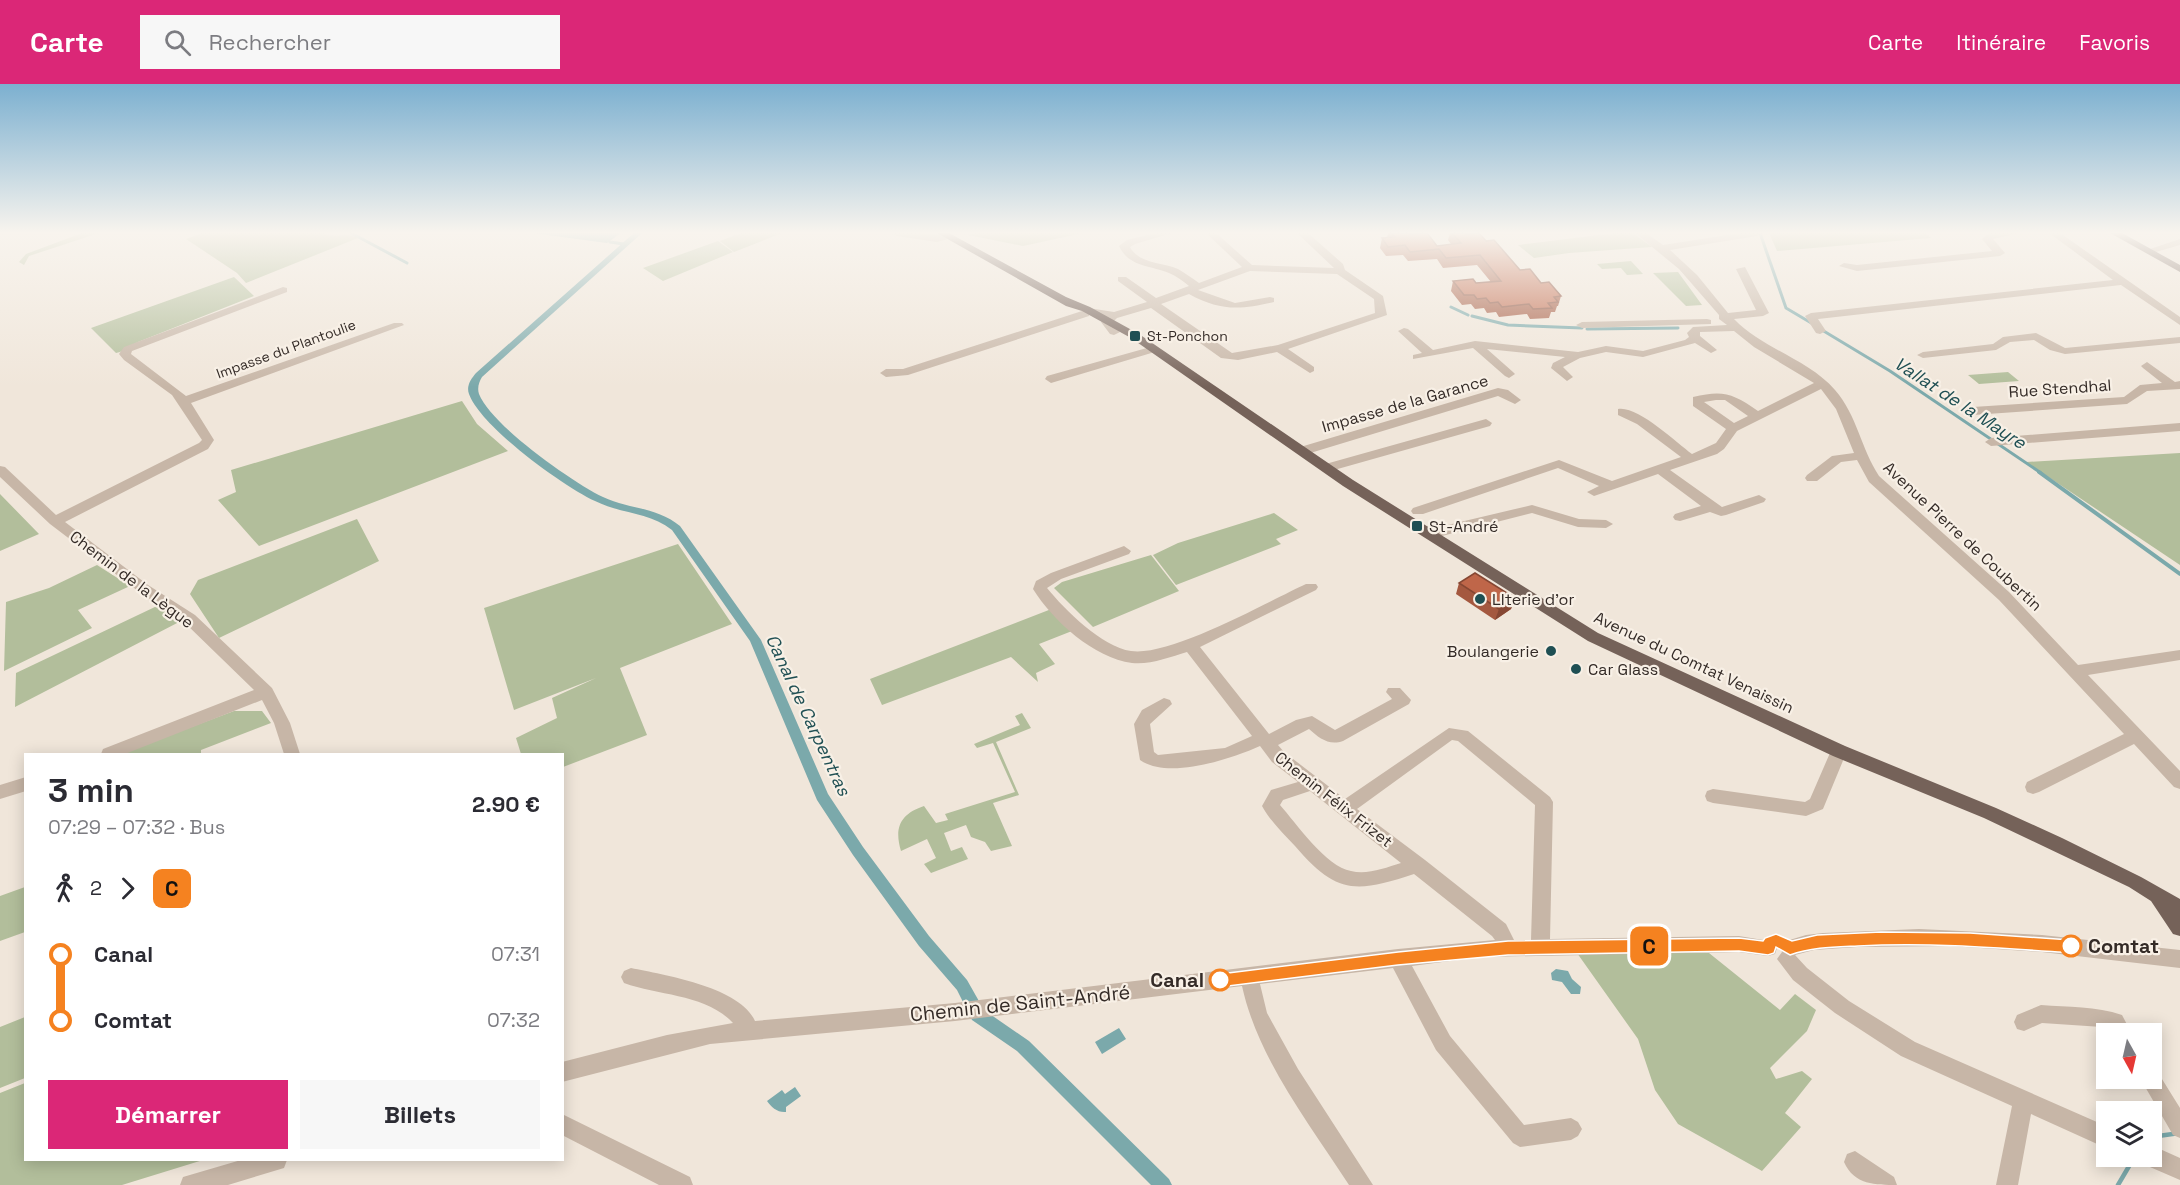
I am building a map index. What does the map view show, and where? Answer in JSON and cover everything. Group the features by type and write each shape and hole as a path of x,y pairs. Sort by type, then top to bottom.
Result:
{"main road":[{"name":"Avenue du Comtat Venaissin","path":"1036,284 1196,378 1327,468 1593,637 1665,673 1839,752 1990,813 2145,888 2180,909"},
{"name":"Avenue du Comtat Venaissin","path":"1087,313 1116,317 1150,350"},
{"name":"Avenue du Comtat Venaissin","path":"2145,888 2169,912 2180,928"}],"street":[{"path":"1129,284 1225,356 1240,357 1267,348 1279,348 1394,324"},
{"path":"1190,284 1203,297 1235,306 1270,300"},
{"path":"1114,332 1116,317 1204,284"},
{"path":"1359,284 1379,298 1394,324 1430,353"},
{"name":"Avenue Pierre de Coubertin","path":"1697,284 1728,322 1822,384 1841,408 1861,456 1874,478 1992,585 2180,782"},
{"path":"1711,350 1695,338 1693,333 1696,329 1763,313 1749,284"},
{"path":"1820,331 1811,316 2099,284"},
{"path":"2125,284 2180,322"},
{"path":"55,521 204,446 208,440 184,401 176,392 128,358 125,354 128,349 283,290"},
{"path":"886,373 904,373 1087,313"},
{"path":"1582,325 1728,322"},
{"name":"Impasse du Plantoulie","path":"184,401 398,325"},
{"path":"1923,355 1996,347 2007,339 2036,336 2054,348 2065,351 2180,340"},
{"path":"1567,377 1557,368 1557,365 1578,355 1606,349 1643,354 1689,342 1695,338"},
{"path":"1417,357 1475,344 1578,355"},
{"path":"1475,344 1509,374"},
{"path":"1279,348 1310,369"},
{"path":"1052,379 1150,350"},
{"path":"2147,366 2177,385"},
{"path":"1594,492 1691,459 1720,446 1733,428 1822,384"},
{"name":"Rue Stendhal","path":"1973,411 2127,400 2144,388 2177,385"},
{"name":"Impasse de la Garance","path":"1302,451 1497,392 1515,400"},
{"path":"1733,428 1697,403 1697,400 1718,394 1728,397 1757,416"},
{"path":"1622,412 1641,421 1691,459"},
{"path":"1327,468 1486,423"},
{"path":"1991,442 2180,428"},
{"path":"1812,478 1837,459 1861,456"},
{"path":"1418,511 1559,464 1611,486"},
{"path":"1660,469 1711,507 1722,512 1759,499"},
{"name":"Chemin de la Lègue","path":"0,470 55,521 143,588 190,619 266,692 282,723 292,753"},
{"path":"1680,518 1711,507"},
{"path":"1430,535 1532,509 1578,523 1606,524"},
{"path":"1124,551 1056,576 1041,584 1040,589 1082,631 1118,654 1132,657 1148,656 1190,645 1311,587"},
{"name":"Chemin Félix Frizet","path":"1190,645 1278,757 1419,865 1499,930 1508,948"},
{"path":"2075,671 2180,655"},
{"path":"112,753 266,692"},
{"path":"1164,704 1146,714 1142,723 1146,755 1154,761 1166,762 1227,754 1312,722 1326,735 1337,737 1403,700 1394,692"},
{"path":"1344,809 1449,734 1462,735 1544,802 1540,936 1542,947"},
{"path":"2033,787 2136,735"},
{"path":"1713,796 1806,809 1817,804 1839,752"},
{"path":"1311,784 1277,795 1270,806 1335,873 1350,879 1370,878 1419,865"},
{"path":"0,792 24,785"},
{"path":"2096,1133 1908,1049 1842,1007 1800,974 1789,954 1801,944 1881,938 1970,939 2179,957"},
{"name":"Chemin de Saint-André","path":"564,1071 667,1044 746,1031 955,1012 1398,958 1508,948 1739,944 1768,948 1776,957 1789,954"},
{"path":"1398,958 1443,1042 1520,1136 1571,1129"},
{"path":"631,977 675,987 730,1007 746,1023 746,1031"},
{"path":"1249,977 1258,1015 1291,1076 1362,1185"},
{"path":"2024,1022 2041,1014 2102,1018 2116,1023"},
{"path":"2157,1089 2180,1128"},
{"path":"2007,1185 2023,1102"},
{"path":"564,1125 682,1185"},
{"path":"191,1185 273,1161"},
{"path":"2162,1161 2180,1169"},
{"path":"1855,1162 1886,1185"}],"green space":[{"path":"213,284 242,284 254,296 116,353 91,328"},
{"path":"1664,284 1687,284 1702,305 1686,306"},
{"path":"2008,372 2019,381 1979,384 1968,375"},
{"path":"462,401 477,424 508,451 259,546 218,500 236,492 231,470"},
{"path":"2180,453 2180,565 2026,462"},
{"path":"0,494 39,534 0,551"},
{"path":"1274,513 1298,530 1276,539 1281,544 1176,585 1153,555 1178,543"},
{"path":"357,519 379,561 219,638 190,594 198,580"},
{"path":"678,544 732,624 620,668 647,735 564,767 564,753 521,753 516,738 557,718 552,698 596,678 514,710 484,608"},
{"path":"1151,555 1179,591 1093,627 1054,588 1062,582"},
{"path":"97,565 130,586 78,610 92,628 4,671 6,602 49,588"},
{"path":"157,606 181,621 15,707 16,673"},
{"path":"1054,608 1072,631 1039,644 1055,664 1036,673 1038,682 1011,657 882,705 870,679"},
{"path":"234,711 262,711 271,723 201,750 201,753 122,753"},
{"path":"1022,713 1031,728 996,742 1019,795 993,803 1012,846 991,851 985,842 971,837 966,825 944,833 951,851 962,847 968,859 931,873 924,864 936,858 927,839 901,851 898,835 901,823 909,813 924,806 936,823 948,820 945,814 1015,792 993,743 977,748 974,744 1020,725 1015,716"},
{"path":"24,887 24,932 0,941 0,896"},
{"path":"1577,953 1709,953 1780,1010 1795,994 1816,1010 1807,1031 1770,1068 1776,1079 1802,1071 1812,1079 1785,1113 1801,1127 1762,1171 1678,1124 1655,1090 1638,1039"},
{"path":"24,1017 24,1078 0,1088 0,1027"},
{"path":"24,1083 24,1161 200,1161 122,1185 0,1185 0,1093"}],"water":[{"path":"1556,969 1568,971 1572,979 1581,987 1580,994 1571,994 1562,982 1552,980 1551,973"},
{"path":"1119,1028 1126,1039 1102,1054 1095,1042"},
{"path":"795,1087 801,1096 786,1107 786,1112 780,1112 767,1101 782,1090 785,1094"}],"building":[{"path":"1456,284 1551,284 1561,296 1554,297 1558,302 1548,303 1552,308 1533,309 1529,304 1502,307 1498,302 1490,303 1486,298 1477,299 1474,295 1464,295"},
{"path":"1475,573 1515,598 1499,609 1459,583"}],"waterway":[{"name":"Canal de Carpentras","path":"580,284 479,375 474,385 475,396 483,408 512,437 586,492 609,503 649,513 676,528 755,640 822,796 858,851 924,941 962,985 978,1015 1023,1046 1163,1185"},
{"name":"Vallat de la Mayre","path":"1778,284 1786,308 1813,324"},
{"path":"1451,307 1468,315"},
{"path":"1472,316 1508,325 1582,328"},
{"path":"1587,329 1678,328"},
{"name":"Vallat de la Mayre","path":"1822,330 1890,371 2041,473"},
{"name":"Vallat de la Mayre","path":"2039,472 2180,574"},
{"name":"Vallat de la Mayre","path":"2162,1135 2180,1133"},
{"name":"Vallat de la Mayre","path":"2118,1185 2129,1167"}],"bus line":[{"name":"C","path":"1220,980 1480,949 1739,944 1768,948 1770,942 1776,940 1790,948 1817,942 1881,938 1970,939 2071,946"}],"place":[{"name":"St-Ponchon","path":"1135,336"},
{"name":"St-André","path":"1417,526"},
{"name":"LIterie d'or","path":"1480,599"},
{"name":"Boulangerie","path":"1551,651"},
{"name":"Car Glass","path":"1576,669"},
{"name":"Comtat","path":"2071,946"},
{"name":"Canal","path":"1220,980"}]}
